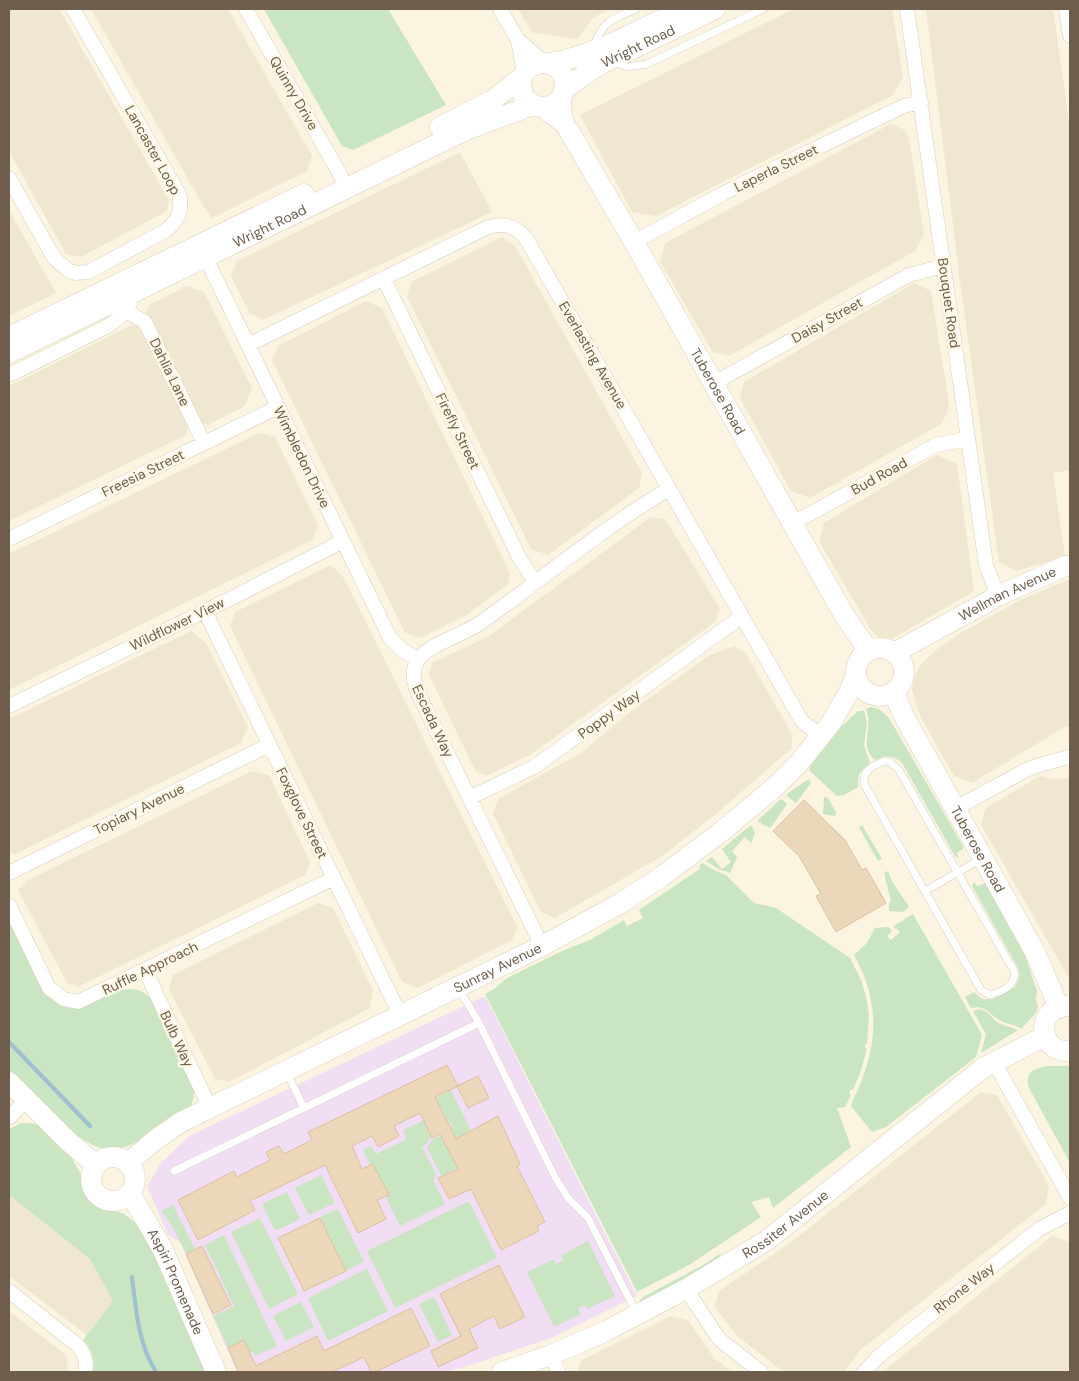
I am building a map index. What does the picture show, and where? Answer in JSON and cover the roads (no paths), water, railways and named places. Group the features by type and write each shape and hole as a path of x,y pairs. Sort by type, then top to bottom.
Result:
{"street":[{"name":"Lancaster Loop","path":"9,178 54,258 69,271 76,273 88,272 165,231 172,225 180,212 179,194 73,9"},
{"name":"Quinny Drive","path":"246,9 342,176"},
{"path":"500,9 518,40 547,63 560,70 564,76 565,91 561,98 553,105 543,108 535,106 524,96 521,90 523,74 518,40"},
{"name":"Wright Road","path":"547,63 572,58 592,51 683,9"},
{"name":"Wright Road","path":"565,91 585,74 610,60 715,9"},
{"name":"Bouquet Road","path":"907,9 986,565 998,596"},
{"path":"1066,9 1070,36"},
{"path":"523,74 533,65 547,63"},
{"name":"Wright Road","path":"9,353 129,302 202,250 342,176 493,100 523,74"},
{"name":"Tuberose Road","path":"565,91 564,111 569,131 634,242 844,615 869,651"},
{"name":"Laperla Street","path":"634,242 724,194 879,118 904,106 921,102"},
{"name":"Wright Road","path":"9,337 466,130 535,106"},
{"name":"Tuberose Road","path":"535,106 569,131"},
{"name":"Everlasting Avenue","path":"248,344 495,225 505,225 520,232 527,240 741,618 800,718 804,723 826,729"},
{"name":"Wimbledon Drive","path":"202,250 390,638 418,660"},
{"name":"Daisy Street","path":"714,383 909,275 943,266"},
{"name":"Firefly Street","path":"384,279 519,557 534,582"},
{"path":"9,375 106,328 117,320 129,302"},
{"name":"Dahlia Lane","path":"129,302 145,322 204,444"},
{"name":"Freesia Street","path":"9,539 278,407"},
{"name":"Bud Road","path":"794,524 936,445 968,439"},
{"path":"418,660 426,652 478,624 644,504 669,489"},
{"name":"Wildflower View","path":"9,706 205,611 343,541"},
{"name":"Wellman Avenue","path":"899,661 946,625 998,596 1065,566 1070,566"},
{"name":"Foxglove Street","path":"205,611 400,1015"},
{"name":"Poppy Way","path":"469,798 534,767 741,618"},
{"path":"882,648 899,661 902,681 895,691 882,696 869,694 858,682 856,675 859,661 869,651 882,648"},
{"name":"Escada Way","path":"418,660 413,675 415,686 542,946"},
{"name":"Sunray Avenue","path":"128,1163 168,1131 210,1108 542,946 621,903 669,871 721,832 776,786 799,762 826,729 849,692 856,675"},
{"name":"Tuberose Road","path":"895,691 906,720 984,858 1064,1007"},
{"name":"Sunray Avenue","path":"826,729 869,694"},
{"name":"Topiary Avenue","path":"9,873 269,745"},
{"path":"956,808 1026,770 1069,757"},
{"name":"Ruffle Approach","path":"9,905 50,988 64,999 82,1001 334,878"},
{"name":"Bulb Way","path":"145,970 210,1108"},
{"path":"1064,1007 1050,1013 1046,1019 1044,1026 1045,1036 1051,1045 1057,1049 1070,1051"},
{"name":"Rossiter Avenue","path":"502,1372 555,1364 606,1331 686,1289 766,1241 971,1077 994,1062 1045,1036"},
{"path":"994,1062 1070,1198"},
{"path":"9,1082 96,1165"},
{"path":"9,1118 26,1100"},
{"path":"108,1158 122,1159 128,1163 135,1175 136,1182 130,1194 118,1201 111,1201 99,1196 92,1184 91,1178 96,1165 108,1158"},
{"name":"Aspiri Promenade","path":"130,1194 163,1250 216,1372"},
{"name":"Rhone Way","path":"864,1372 879,1356 1039,1229 1070,1213"},
{"path":"686,1289 720,1339 760,1372"},
{"path":"9,1291 80,1348 86,1360 85,1372"}],"lane":[{"path":"592,51 603,26 636,9"},
{"path":"610,60 627,67 647,64 763,9"},
{"path":"884,761 890,762 899,770 1014,971 1014,980 1009,986 996,994 990,995 981,990 925,891 864,784 865,772 884,761"},
{"path":"925,891 984,858"},
{"path":"458,987 479,1023 555,1177 568,1198 588,1218 637,1314"},
{"path":"174,1171 479,1023"},
{"path":"286,1071 304,1108"}],"waterway":[{"path":"9,1042 90,1126"},
{"path":"132,1277 137,1314 145,1350 156,1372"}]}
